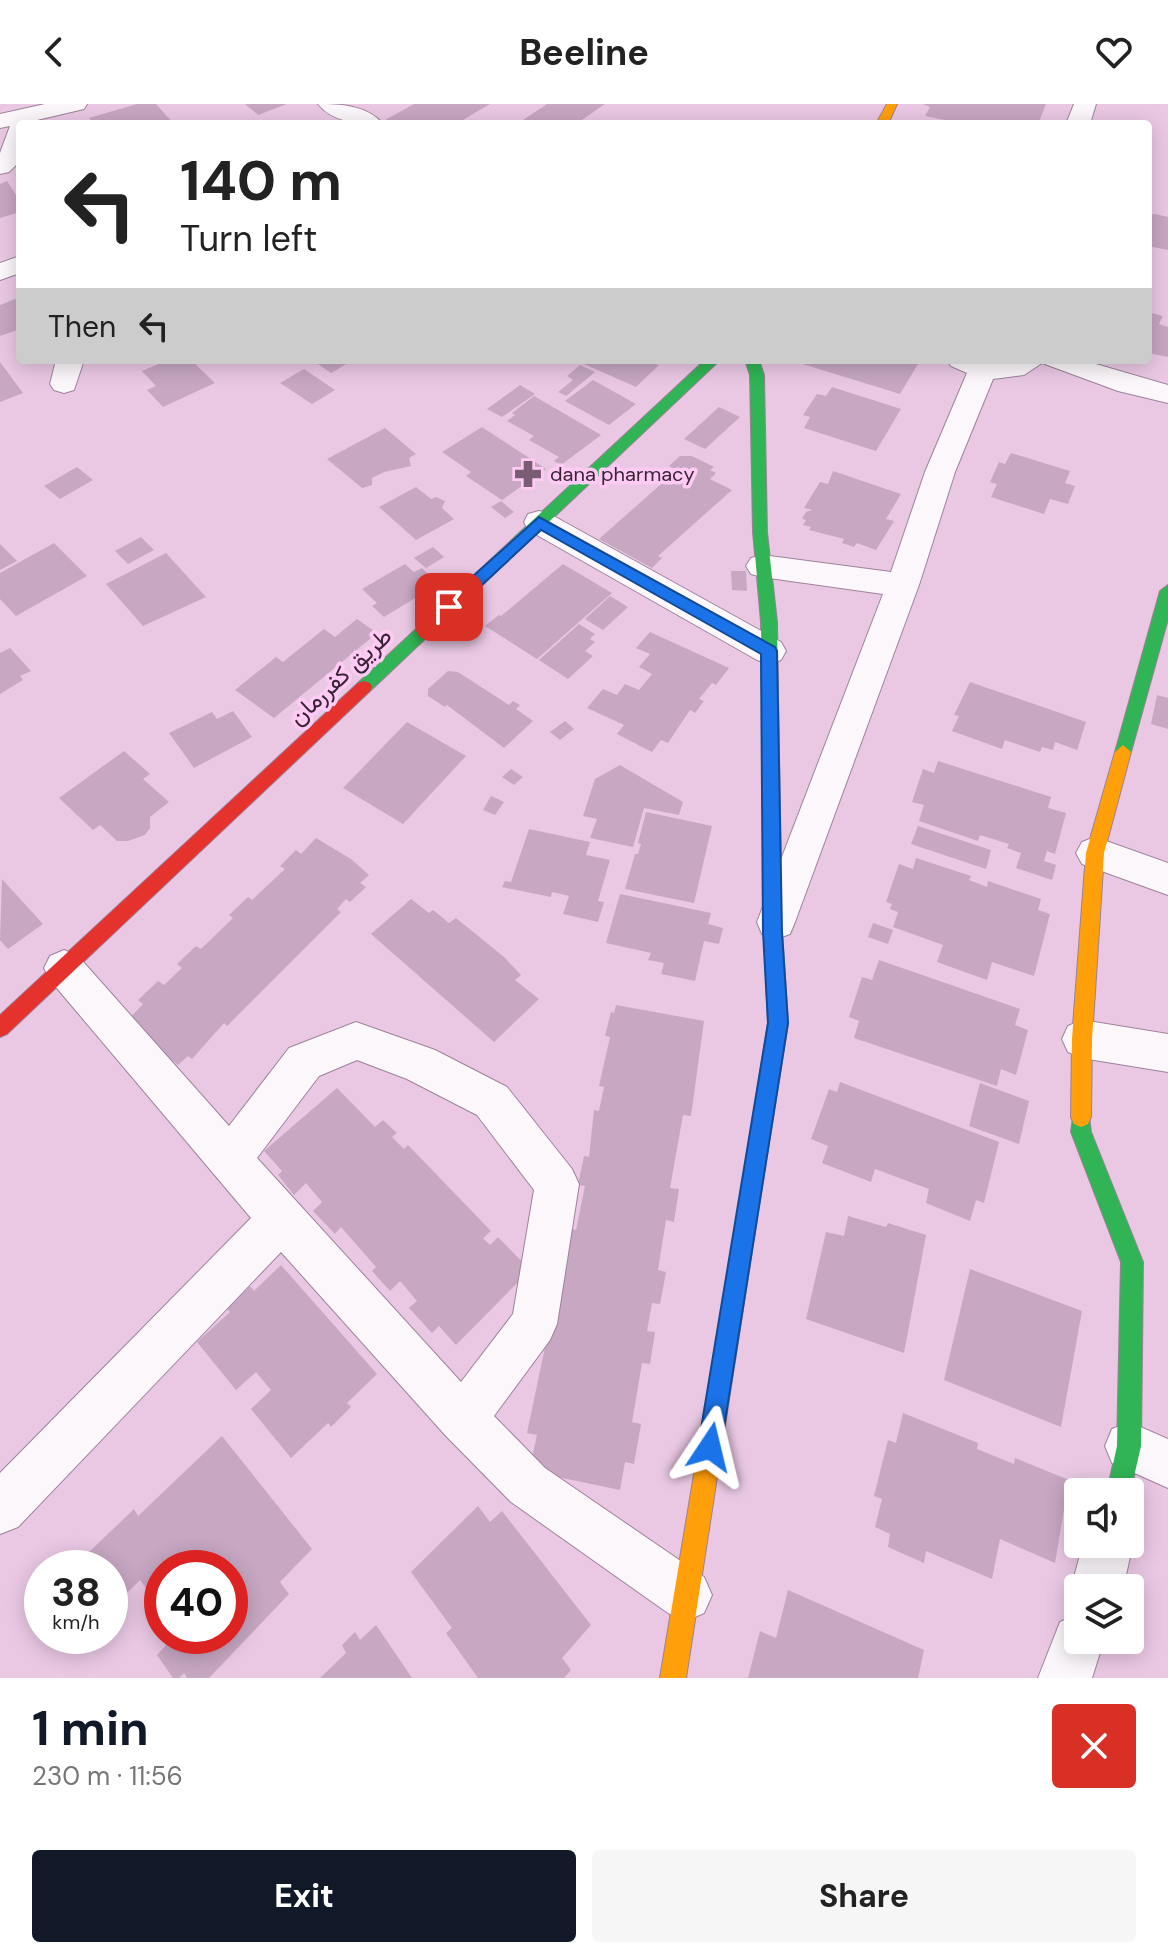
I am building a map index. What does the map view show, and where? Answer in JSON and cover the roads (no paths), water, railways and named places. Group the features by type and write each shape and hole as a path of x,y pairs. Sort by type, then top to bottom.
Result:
{"street":[{"path":"31,120 76,104"},
{"path":"329,104 363,120"},
{"path":"0,167 12,155 16,142"},
{"name":"طريق كفررمان","path":"0,1028 709,364"},
{"path":"673,1678 778,1023 773,932 769,651 762,566 758,386 753,364"},
{"path":"773,932 903,585 972,364 1011,370 1022,364"},
{"path":"1066,364 1128,385 1168,394"},
{"path":"539,522 769,651"},
{"path":"762,566 903,585"},
{"path":"1139,1468 1132,1262 1081,1132 1082,1039 1095,853 1168,591"},
{"path":"1095,853 1168,879"},
{"path":"64,968 281,1219 463,1419 528,1485 686,1595"},
{"path":"1082,1039 1168,1053"},
{"path":"231,1158 304,1062 356,1041 420,1064 492,1101 557,1184 534,1324 463,1419"},
{"path":"0,1509 281,1219"},
{"path":"1065,1678 1073,1654"}],"place":[{"name":"dana pharmacy","path":"528,474"}]}
